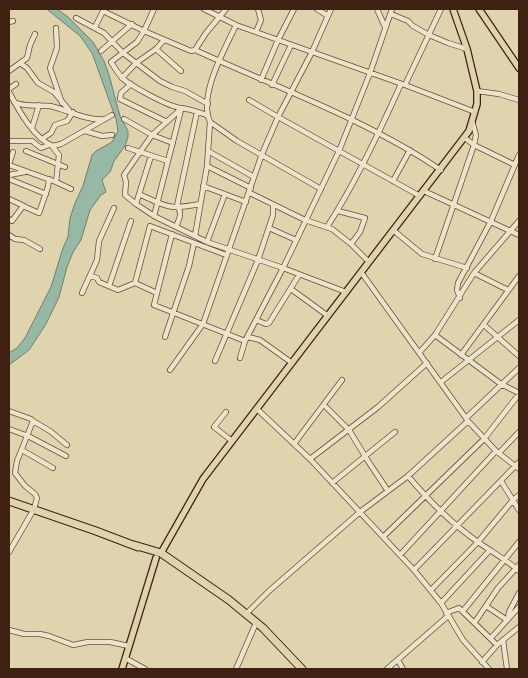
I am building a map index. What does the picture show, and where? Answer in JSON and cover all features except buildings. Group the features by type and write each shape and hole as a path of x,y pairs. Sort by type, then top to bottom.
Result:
{"highway":[{"path":"9,501 134,545 182,568 246,614 276,641 302,669"}],"main road":[{"path":"122,669 159,556 195,491 464,138 472,121 478,98 467,49 452,9"},
{"path":"479,9 519,68"}],"street":[{"path":"154,9 137,42 111,62 122,78 153,97 181,108 207,115"},
{"path":"204,9 236,25 475,112"},
{"path":"195,50 226,9"},
{"path":"256,32 261,20 258,9"},
{"path":"261,80 294,9"},
{"path":"317,9 328,16"},
{"path":"170,370 203,324 262,154 331,9"},
{"path":"377,9 385,27"},
{"path":"327,227 338,212 441,9"},
{"path":"95,27 104,10 164,40 191,51 195,50 352,120 410,150 441,170"},
{"path":"240,358 246,339 283,268 339,151 392,11 429,35 467,49"},
{"path":"76,18 104,33 124,53 166,85 186,91 208,104"},
{"path":"101,51 132,24"},
{"path":"195,236 207,166 210,122 207,115 209,90 219,61 236,25"},
{"path":"56,28 58,48 50,68 62,103"},
{"path":"9,72 27,58 30,45 36,34"},
{"path":"122,78 136,63 156,49 164,40"},
{"path":"272,85 291,45"},
{"path":"156,49 181,71"},
{"path":"20,63 27,68 38,83 54,92 71,112"},
{"path":"16,84 9,91 24,119 42,139 59,153 56,182"},
{"path":"131,84 121,93 120,99 167,122"},
{"path":"477,91 499,94 519,100"},
{"path":"249,100 393,181 491,221 519,235"},
{"path":"14,102 21,105 38,105 71,112 93,120 105,118"},
{"path":"32,128 38,105"},
{"path":"181,108 152,135 124,175 126,182 125,195 154,216 227,253"},
{"path":"154,216 181,108"},
{"path":"42,139 51,132 55,125 66,121 71,112"},
{"path":"176,227 180,214 177,206 197,112"},
{"path":"9,141 32,141 41,148 61,144 112,115"},
{"path":"124,119 152,135 173,143"},
{"path":"435,259 474,145 476,135 472,121"},
{"path":"210,122 237,141 321,188"},
{"path":"85,131 102,136 112,136"},
{"path":"460,298 457,287 491,221 518,160 474,145 464,138"},
{"path":"26,142 26,154 65,167"},
{"path":"128,148 168,161"},
{"path":"393,181 410,150"},
{"path":"13,152 9,164 71,189"},
{"path":"208,152 254,178"},
{"path":"136,204 152,156"},
{"path":"207,166 273,205 337,232 369,262"},
{"path":"9,175 26,172"},
{"path":"9,179 46,194"},
{"path":"9,199 38,213 46,194 49,179"},
{"path":"203,186 246,202"},
{"path":"139,194 166,207 179,208 200,204"},
{"path":"207,242 225,194"},
{"path":"215,361 258,260 273,215 273,205"},
{"path":"9,219 12,221 20,208 24,206"},
{"path":"82,293 91,276 97,260 99,241 114,208"},
{"path":"338,212 365,218 359,234 351,244"},
{"path":"109,286 131,221"},
{"path":"419,353 436,335 474,273 519,221"},
{"path":"135,283 150,226 194,243 283,268 346,292"},
{"path":"269,228 296,240"},
{"path":"394,230 422,254 467,268"},
{"path":"172,234 154,305 227,334 246,339 260,340 292,363"},
{"path":"9,235 15,239 24,240 40,249"},
{"path":"165,337 174,313 194,243"},
{"path":"361,272 467,420 498,452 518,465 500,481 414,570"},
{"path":"474,273 508,290"},
{"path":"256,320 266,324 269,323 299,275"},
{"path":"91,276 97,278 99,282 118,290 135,283 157,293"},
{"path":"461,356 519,276"},
{"path":"290,289 328,316"},
{"path":"440,382 519,320"},
{"path":"484,325 519,356"},
{"path":"383,537 426,498 484,439 519,393 500,384 436,335"},
{"path":"310,459 378,407 426,363"},
{"path":"246,614 269,591 360,512 408,476 467,420 500,384 519,368"},
{"path":"294,444 342,380"},
{"path":"324,405 349,430 388,491"},
{"path":"257,409 310,459 414,570 441,603 463,640 489,669"},
{"path":"9,411 31,419 50,431 68,446"},
{"path":"226,412 214,427 232,441"},
{"path":"9,552 34,509 35,494 25,486 15,473 17,461 33,421"},
{"path":"9,429 28,436 66,456"},
{"path":"332,483 395,432"},
{"path":"400,555 519,432"},
{"path":"22,450 53,468"},
{"path":"408,476 426,498 441,512 478,542 518,568 498,588 475,622"},
{"path":"500,481 519,510"},
{"path":"431,590 478,542 519,495"},
{"path":"463,611 519,542"},
{"path":"441,603 490,550"},
{"path":"508,620 509,612 519,593"},
{"path":"486,606 508,620"},
{"path":"491,638 519,607"},
{"path":"387,669 456,608 463,611 497,645"},
{"path":"236,669 256,623"},
{"path":"482,662 497,645 519,627"},
{"path":"9,630 24,634 45,635 73,645 88,642 110,642 129,646"},
{"path":"503,640 507,669"},
{"path":"125,658 145,669"},
{"path":"398,660 403,669"}],"shaded area":[{"path":"47,9 57,9 68,17 93,42 104,61 120,116 128,131 128,137 110,172 102,180 106,192 101,195 90,210 81,240 73,252 67,267 59,297 46,324 29,350 9,365 9,353 17,348 25,338 51,287 68,237 70,218 83,186 92,155 112,142 118,131 116,119 92,53 80,36"}]}
